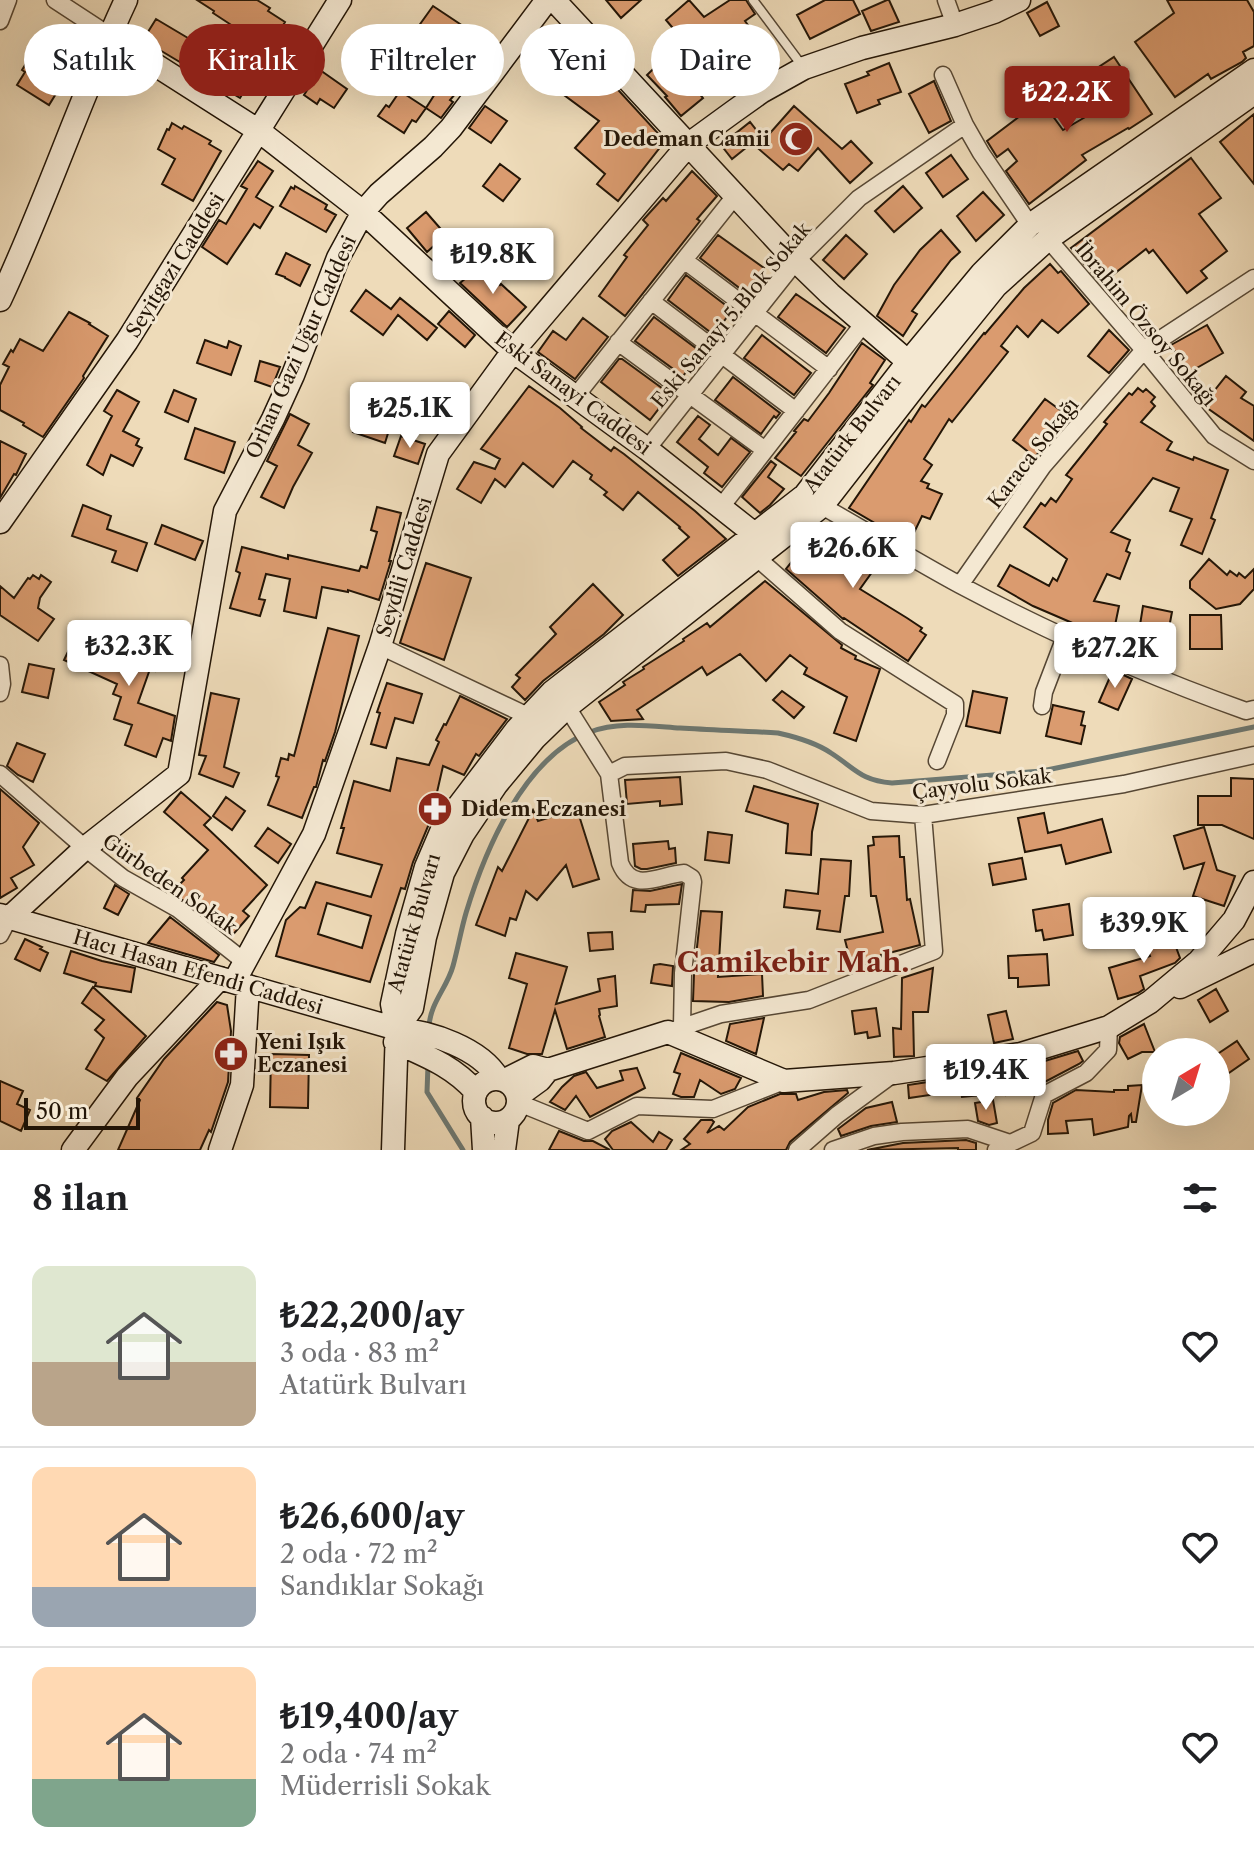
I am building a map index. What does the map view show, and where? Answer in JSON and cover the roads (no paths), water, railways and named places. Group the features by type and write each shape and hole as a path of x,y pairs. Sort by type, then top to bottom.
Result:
{"street":[{"path":"0,21 8,0"},
{"path":"55,0 92,24"},
{"path":"115,24 126,0"},
{"name":"Seyitgazi Caddesi","path":"0,522 127,341 340,0"},
{"name":"Orhan Gazi Uğur Caddesi","path":"3,923 85,848 179,774 225,511 273,419 308,339 338,258 363,212 451,128 547,0"},
{"path":"554,0 796,261 916,369"},
{"path":"946,0 955,25"},
{"name":"Seydili Caddesi","path":"237,977 314,834 380,646 438,454 513,351 689,144 761,92 804,68 862,48 955,25 1019,0"},
{"name":"Eski Sanayi Caddesi","path":"163,70 259,131 363,212 513,351 721,507 761,547"},
{"name":"Atatürk Bulvarı","path":"418,1042 392,1004 426,867 444,825 528,716 552,692 822,506 982,273 1030,225 1254,70"},
{"path":"943,75 981,153 1030,225"},
{"name":"Atatürk Bulvarı","path":"418,1042 412,1008 425,937 443,873 463,834 496,785 535,738 567,707 761,547 916,369 996,286 1048,239 1254,93"},
{"path":"0,300 48,191 85,96"},
{"name":"Eski Sanayi 5.Blok Sokak","path":"647,449 796,261 859,198 965,125"},
{"path":"575,397 735,196"},
{"name":"İbrahim Özsoy Sokağı","path":"1048,239 1214,436 1254,461"},
{"path":"684,260 829,369"},
{"name":"Karaca Sokağı","path":"960,585 1043,466 1144,350 1254,278"},
{"path":"651,301 796,411"},
{"path":"721,507 864,323"},
{"path":"618,342 765,450"},
{"path":"822,506 960,585 1065,637 1191,691 1246,711 1254,709"},
{"path":"761,547 840,631 955,704 955,715 937,761"},
{"path":"1042,706 1044,692 1065,637"},
{"path":"380,646 528,716"},
{"path":"0,665 0,693"},
{"path":"567,707 609,774 620,863 624,871 630,877 645,881 684,873 692,878 675,1030"},
{"name":"Çayyolu Sokak","path":"609,774 625,766 726,761 767,770 871,811 923,815 1124,784 1254,755"},
{"name":"Gürbeden Sokak","path":"0,774 123,878 178,909 237,977"},
{"path":"482,1117 494,1123 510,1095 533,1066 548,1070 721,1014 809,1000 934,951 923,815"},
{"path":"1150,1002 1199,961 1234,920 1254,882"},
{"name":"Hacı Hasan Efendi Caddesi","path":"3,923 237,977 418,1042"},
{"path":"500,1150 474,1106 476,1092 485,1081 588,1131 637,1106 713,1109 784,1081 894,1073 1021,1054 1109,1027 1150,1002 1254,951"},
{"path":"73,1150 127,1077 237,977"},
{"path":"220,1150 242,1085 237,977"},
{"path":"833,1150 874,1136 968,1129 1003,1146 1032,1133 1044,1095 1086,1073 1108,1050 1109,1027"},
{"path":"675,1030 784,1081"},
{"path":"418,1042 476,1092"},
{"path":"418,1042 478,1056 486,1062 510,1095 500,1150"},
{"path":"393,1150 418,1042"},
{"path":"797,1150 837,1115 894,1073"}],"lane":[{"path":"753,0 804,68"}],"waterway":[{"path":"429,1027 432,1010 453,966 474,888 510,808 545,762 567,744 590,732 612,726 634,725 778,733 818,746 865,776 892,783 1042,771 1254,727"},
{"path":"428,1065 427,1092 463,1150"}],"place":[{"name":"Dedeman Camii","path":"796,139"},
{"name":"Didem Eczanesi","path":"435,809"},
{"name":"Yeni Işık Eczanesi","path":"231,1054"}],"district":[{"name":"Camikebir Mah.","path":"793,962"}]}
